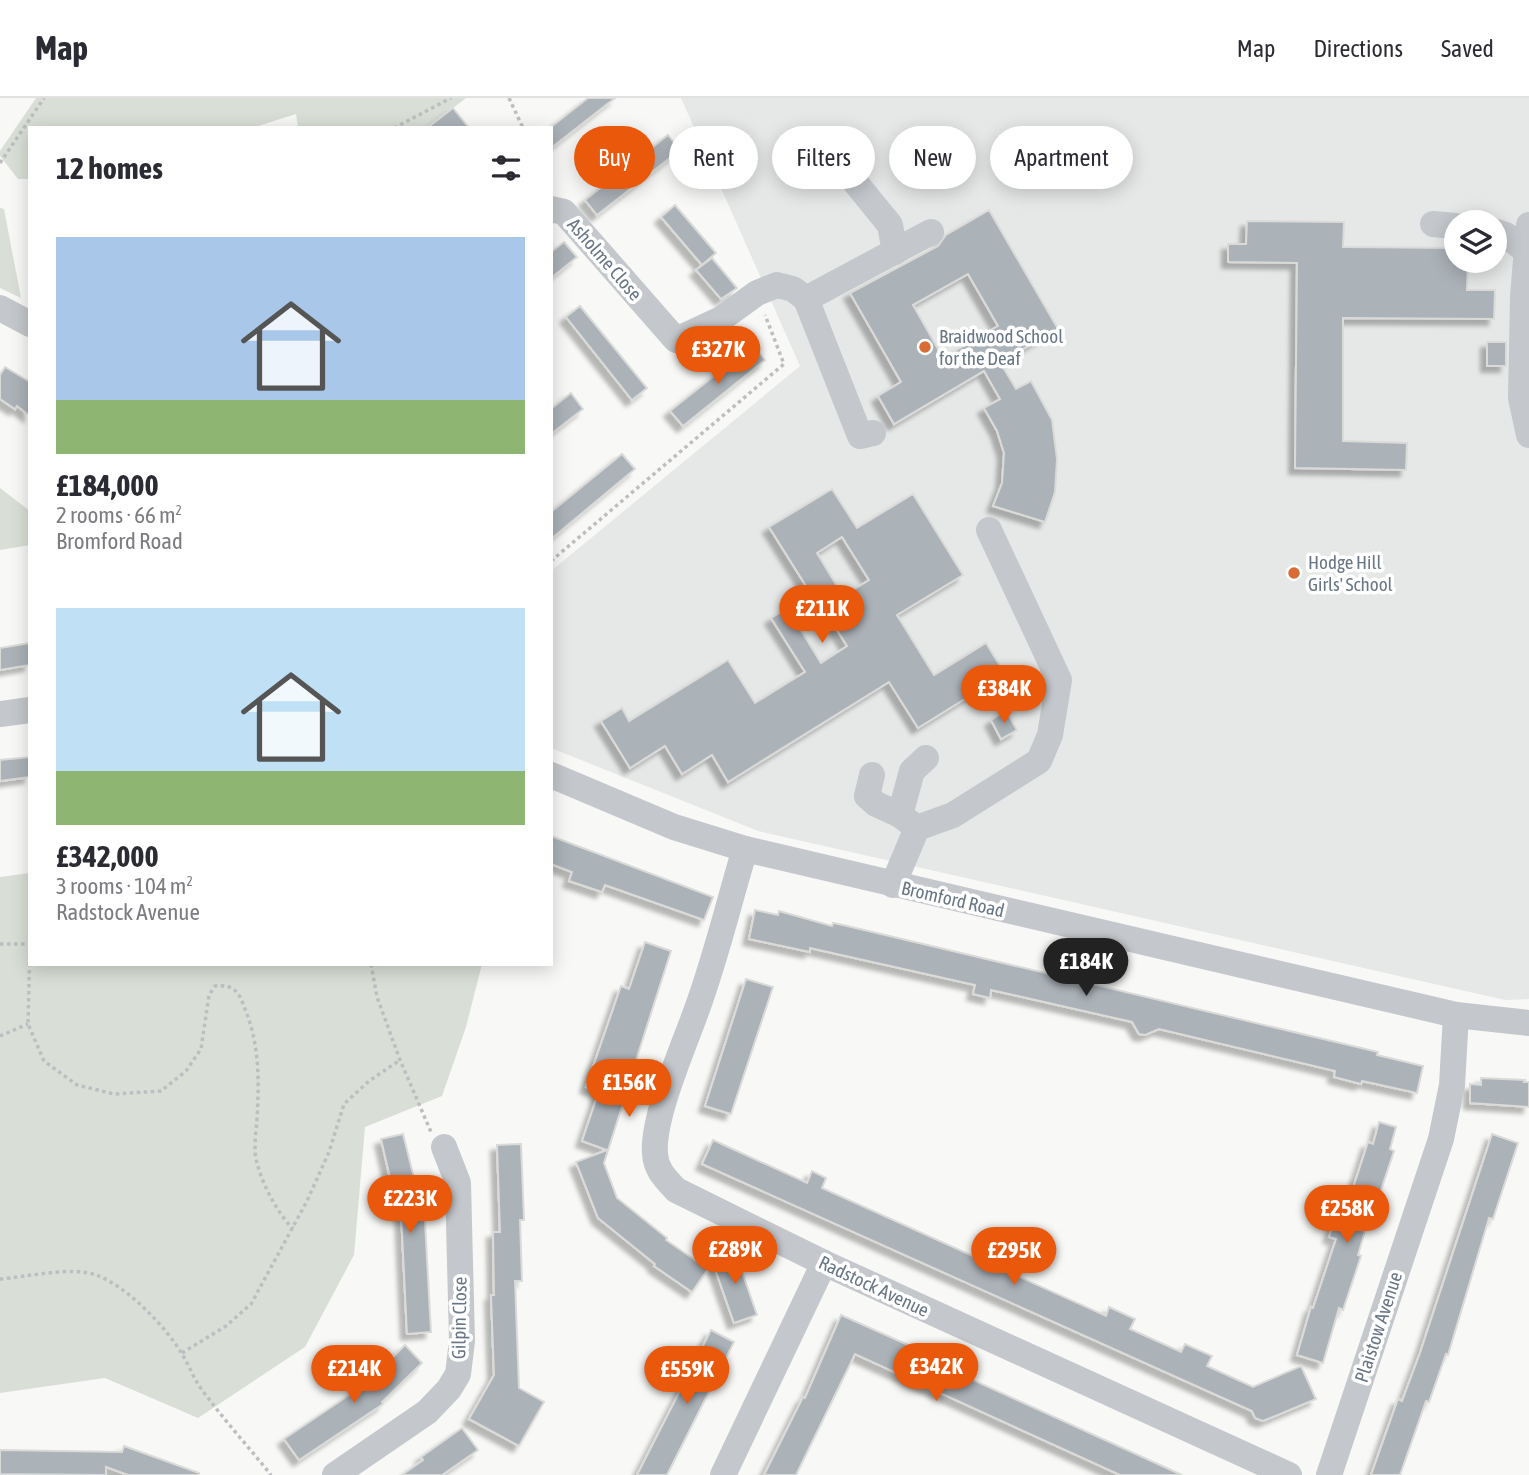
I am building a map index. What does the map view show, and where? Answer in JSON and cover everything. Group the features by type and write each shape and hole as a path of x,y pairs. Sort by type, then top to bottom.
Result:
{"street":[{"path":"861,189 890,225 895,253"},
{"name":"Asholme Close","path":"553,209 564,212 676,340 721,319 757,293"},
{"path":"1529,225 1521,398 1529,435"},
{"path":"806,299 931,232"},
{"path":"1507,236 1527,252"},
{"path":"757,293 777,285 793,289 806,299 860,436 873,433"},
{"path":"0,308 28,323"},
{"path":"872,775 867,796 876,804 908,821 953,815 1039,761 1050,734 1059,680 989,530"},
{"path":"0,714 28,710"},
{"path":"893,885 908,821 912,771 926,758"},
{"name":"Bromford Road","path":"553,776 674,827 745,849 1456,1015 1529,1023"},
{"name":"Radstock Avenue","path":"745,849 657,1132 655,1153 659,1171 676,1190 824,1263 1289,1475"},
{"name":"Plaistow Avenue","path":"1329,1475 1441,1139 1452,1084 1456,1015"},
{"name":"Gilpin Close","path":"335,1475 427,1412 449,1389 458,1374 462,1341 458,1183 444,1147"},
{"path":"723,1475 824,1263"}],"path":[{"path":"0,163 44,98"},
{"path":"398,126 451,98"},
{"path":"509,98 522,126"},
{"path":"553,559 784,364 757,293"},
{"path":"0,944 28,944"},
{"path":"29,966 28,1024 44,1061 77,1085 114,1094 161,1091 187,1072 201,1049 209,995 215,986 226,985 237,991 253,1028 258,1051 256,1161 272,1198 284,1220 293,1229"},
{"path":"371,966 377,997 427,1128 444,1147"},
{"path":"0,1035 28,1024"},
{"path":"181,1353 226,1326 251,1304 293,1229 329,1153 344,1104 369,1081 400,1060"},
{"path":"0,1279 70,1272 95,1274 131,1297 158,1323 181,1353 197,1384 271,1475"}],"shaded area":[{"path":"36,98 466,98 430,126 298,126 296,114 258,126 28,126 28,179 18,179 0,156 0,151"},
{"path":"681,98 1529,98 1529,999 1505,1000 758,831 553,749 553,569 800,366 721,189 758,189 758,126 693,126"},
{"path":"0,208 4,209 21,298 0,288"},
{"path":"0,488 28,509 28,545 0,550"},
{"path":"28,873 28,966 481,966 466,1027 442,1096 365,1127 354,1255 305,1347 198,1418 105,1378 0,1393 0,877"}],"building":[{"path":"588,98 615,98 579,126 574,126 574,130 553,146 553,126"},
{"path":"453,108 467,126 430,126"},
{"path":"669,136 669,159 655,170 655,145"},
{"path":"599,189 630,189 597,215 585,200"},
{"path":"675,205 716,253 702,265 661,217"},
{"path":"989,210 1058,329 1000,362 1016,389 1031,381 1052,420 1057,459 1055,492 1045,522 993,506 1002,483 1004,453 997,431 984,408 1000,399 984,371 894,424 878,396 901,382 850,293 938,246 946,235","holes":["968,274 998,326 943,358 913,305"]},
{"path":"1247,221 1344,222 1343,247 1444,248 1444,273 1468,273 1467,290 1495,290 1494,319 1343,318 1343,441 1407,443 1406,470 1295,468 1297,263 1228,262 1228,244 1246,244"},
{"path":"564,242 577,257 553,276 553,250"},
{"path":"712,258 737,288 721,299 696,270"},
{"path":"580,306 647,388 632,400 566,317"},
{"path":"1487,342 1506,342 1506,366 1487,366"},
{"path":"753,345 765,360 683,426 670,411"},
{"path":"5,367 28,381 28,414 0,399 0,375"},
{"path":"571,393 583,409 553,432 553,407"},
{"path":"622,454 635,469 553,537 553,510"},
{"path":"832,489 857,528 913,494 963,575 897,615 934,675 986,643 1005,674 918,728 889,682 728,782 712,755 682,774 665,746 630,768 601,721 622,708 629,721 728,660 755,703 805,672 771,618 811,594 769,527","holes":["842,537 869,580 843,596 817,553","822,606 847,646 821,663 796,622"]},
{"path":"28,643 28,665 0,670 0,648"},
{"path":"1006,711 1017,730 1001,739 991,720"},
{"path":"28,757 28,777 0,781 0,760"},
{"path":"553,837 713,897 704,920 605,885 602,892 569,881 572,872 553,865"},
{"path":"755,910 778,915 779,911 832,926 833,923 843,925 1378,1052 1377,1055 1423,1066 1417,1093 1362,1081 1361,1084 1334,1077 1335,1071 1159,1029 1145,1035 1139,1034 1132,1022 1018,996 991,990 990,998 973,994 975,985 810,948 810,952 749,939"},
{"path":"645,942 671,951 629,1082 617,1078 611,1094 624,1100 604,1163 617,1198 667,1238 666,1240 708,1269 692,1292 654,1266 655,1264 598,1218 576,1162 607,1150 582,1141 599,1091 586,1087 621,986 629,989"},
{"path":"746,979 773,987 731,1114 705,1106"},
{"path":"1481,1078 1529,1082 1529,1107 1470,1103 1470,1084 1481,1085"},
{"path":"1379,1122 1396,1127 1390,1149 1394,1151 1380,1193 1374,1191 1361,1230 1365,1231 1358,1255 1361,1256 1343,1310 1339,1308 1323,1363 1297,1355 1336,1239 1329,1237 1346,1186 1353,1188 1368,1142 1373,1144"},
{"path":"403,1134 425,1222 431,1332 407,1334 401,1213 398,1213 381,1139"},
{"path":"1492,1134 1518,1143 1493,1219 1489,1218 1448,1355 1446,1354 1429,1402 1426,1401 1400,1475 1371,1475 1398,1399 1402,1401 1420,1353"},
{"path":"713,1140 807,1183 812,1171 826,1178 822,1188 1106,1316 1109,1307 1135,1319 1130,1329 1181,1352 1185,1344 1212,1356 1207,1366 1253,1387 1301,1366 1316,1399 1263,1421 1255,1418 1252,1411 702,1164"},
{"path":"521,1144 524,1220 520,1220 522,1281 515,1281 519,1388 544,1402 519,1446 469,1419 494,1375 491,1295 494,1295 493,1232 500,1232 497,1145"},
{"path":"730,1237 757,1315 734,1323 713,1263 723,1259"},
{"path":"841,1315 944,1361 942,1366 1182,1475 1120,1475 855,1354 796,1475 764,1475 803,1397 805,1398"},
{"path":"711,1330 734,1342 667,1475 637,1475"},
{"path":"405,1345 422,1363 382,1402 383,1404 299,1460 284,1439 367,1383"},
{"path":"462,1428 478,1450 442,1475 402,1475 423,1460 421,1457"},
{"path":"124,1446 199,1475 128,1475 106,1467 106,1475 0,1474 0,1450 122,1452"}],"place":[{"name":"Braidwood School for the Deaf","path":"925,347"},
{"name":"Hodge Hill Girls' School","path":"1294,573"}]}
